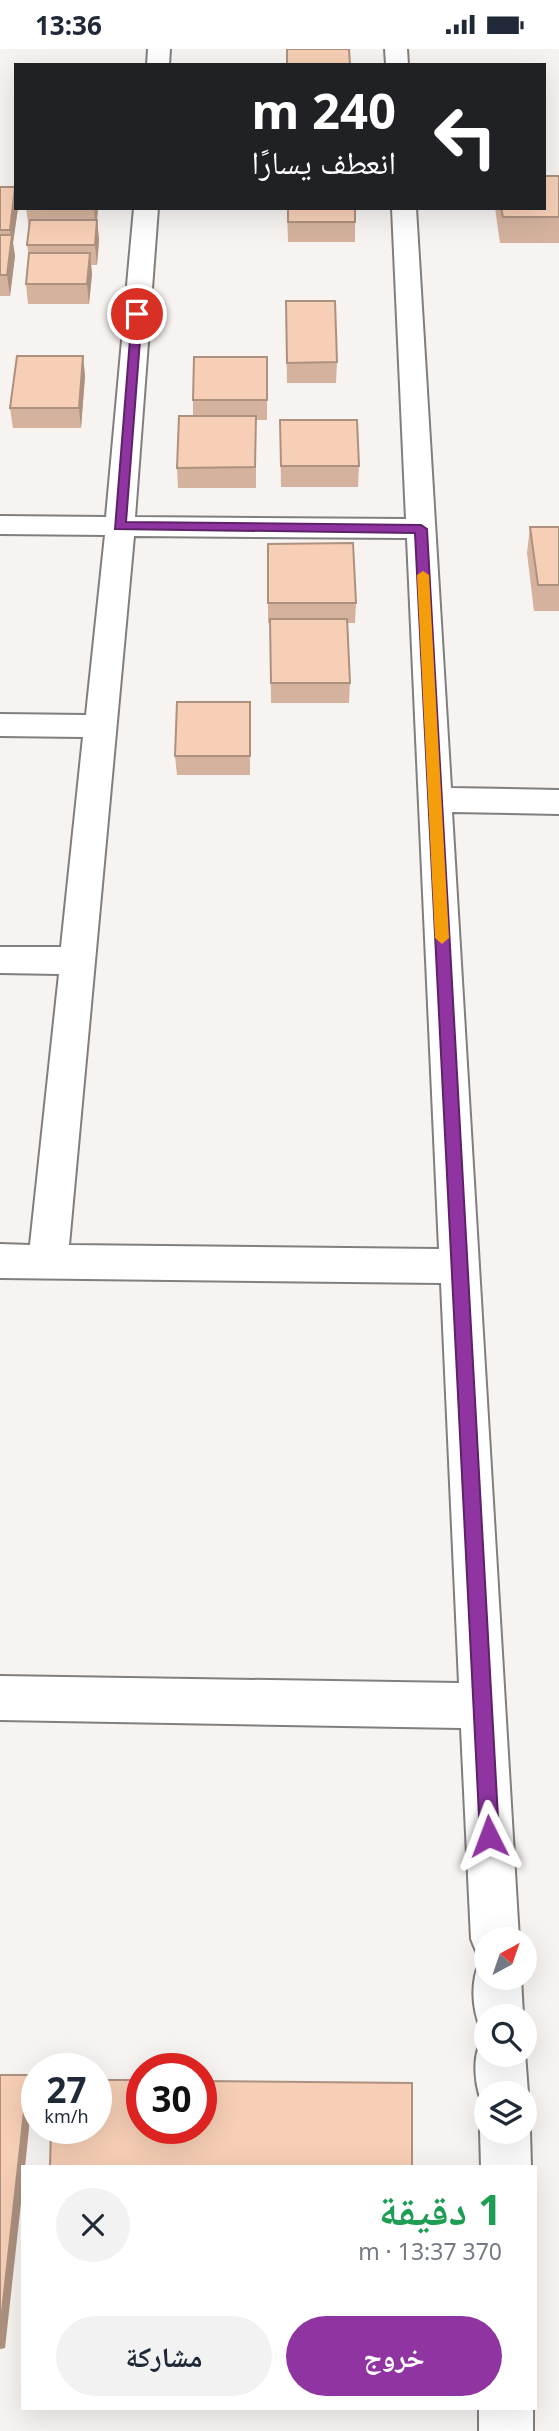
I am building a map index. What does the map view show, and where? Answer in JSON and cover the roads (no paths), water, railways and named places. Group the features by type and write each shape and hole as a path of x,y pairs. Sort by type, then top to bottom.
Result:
{"street":[{"path":"48,1261 120,526 146,210"},
{"path":"404,210 494,1927"},
{"path":"0,525 421,529"},
{"path":"0,725 100,726"},
{"path":"435,800 559,803"},
{"path":"0,960 77,961"},
{"path":"0,1261 460,1266"},
{"path":"0,1698 482,1706"},
{"path":"505,2144 506,2165"},
{"path":"506,2410 506,2431"}]}
